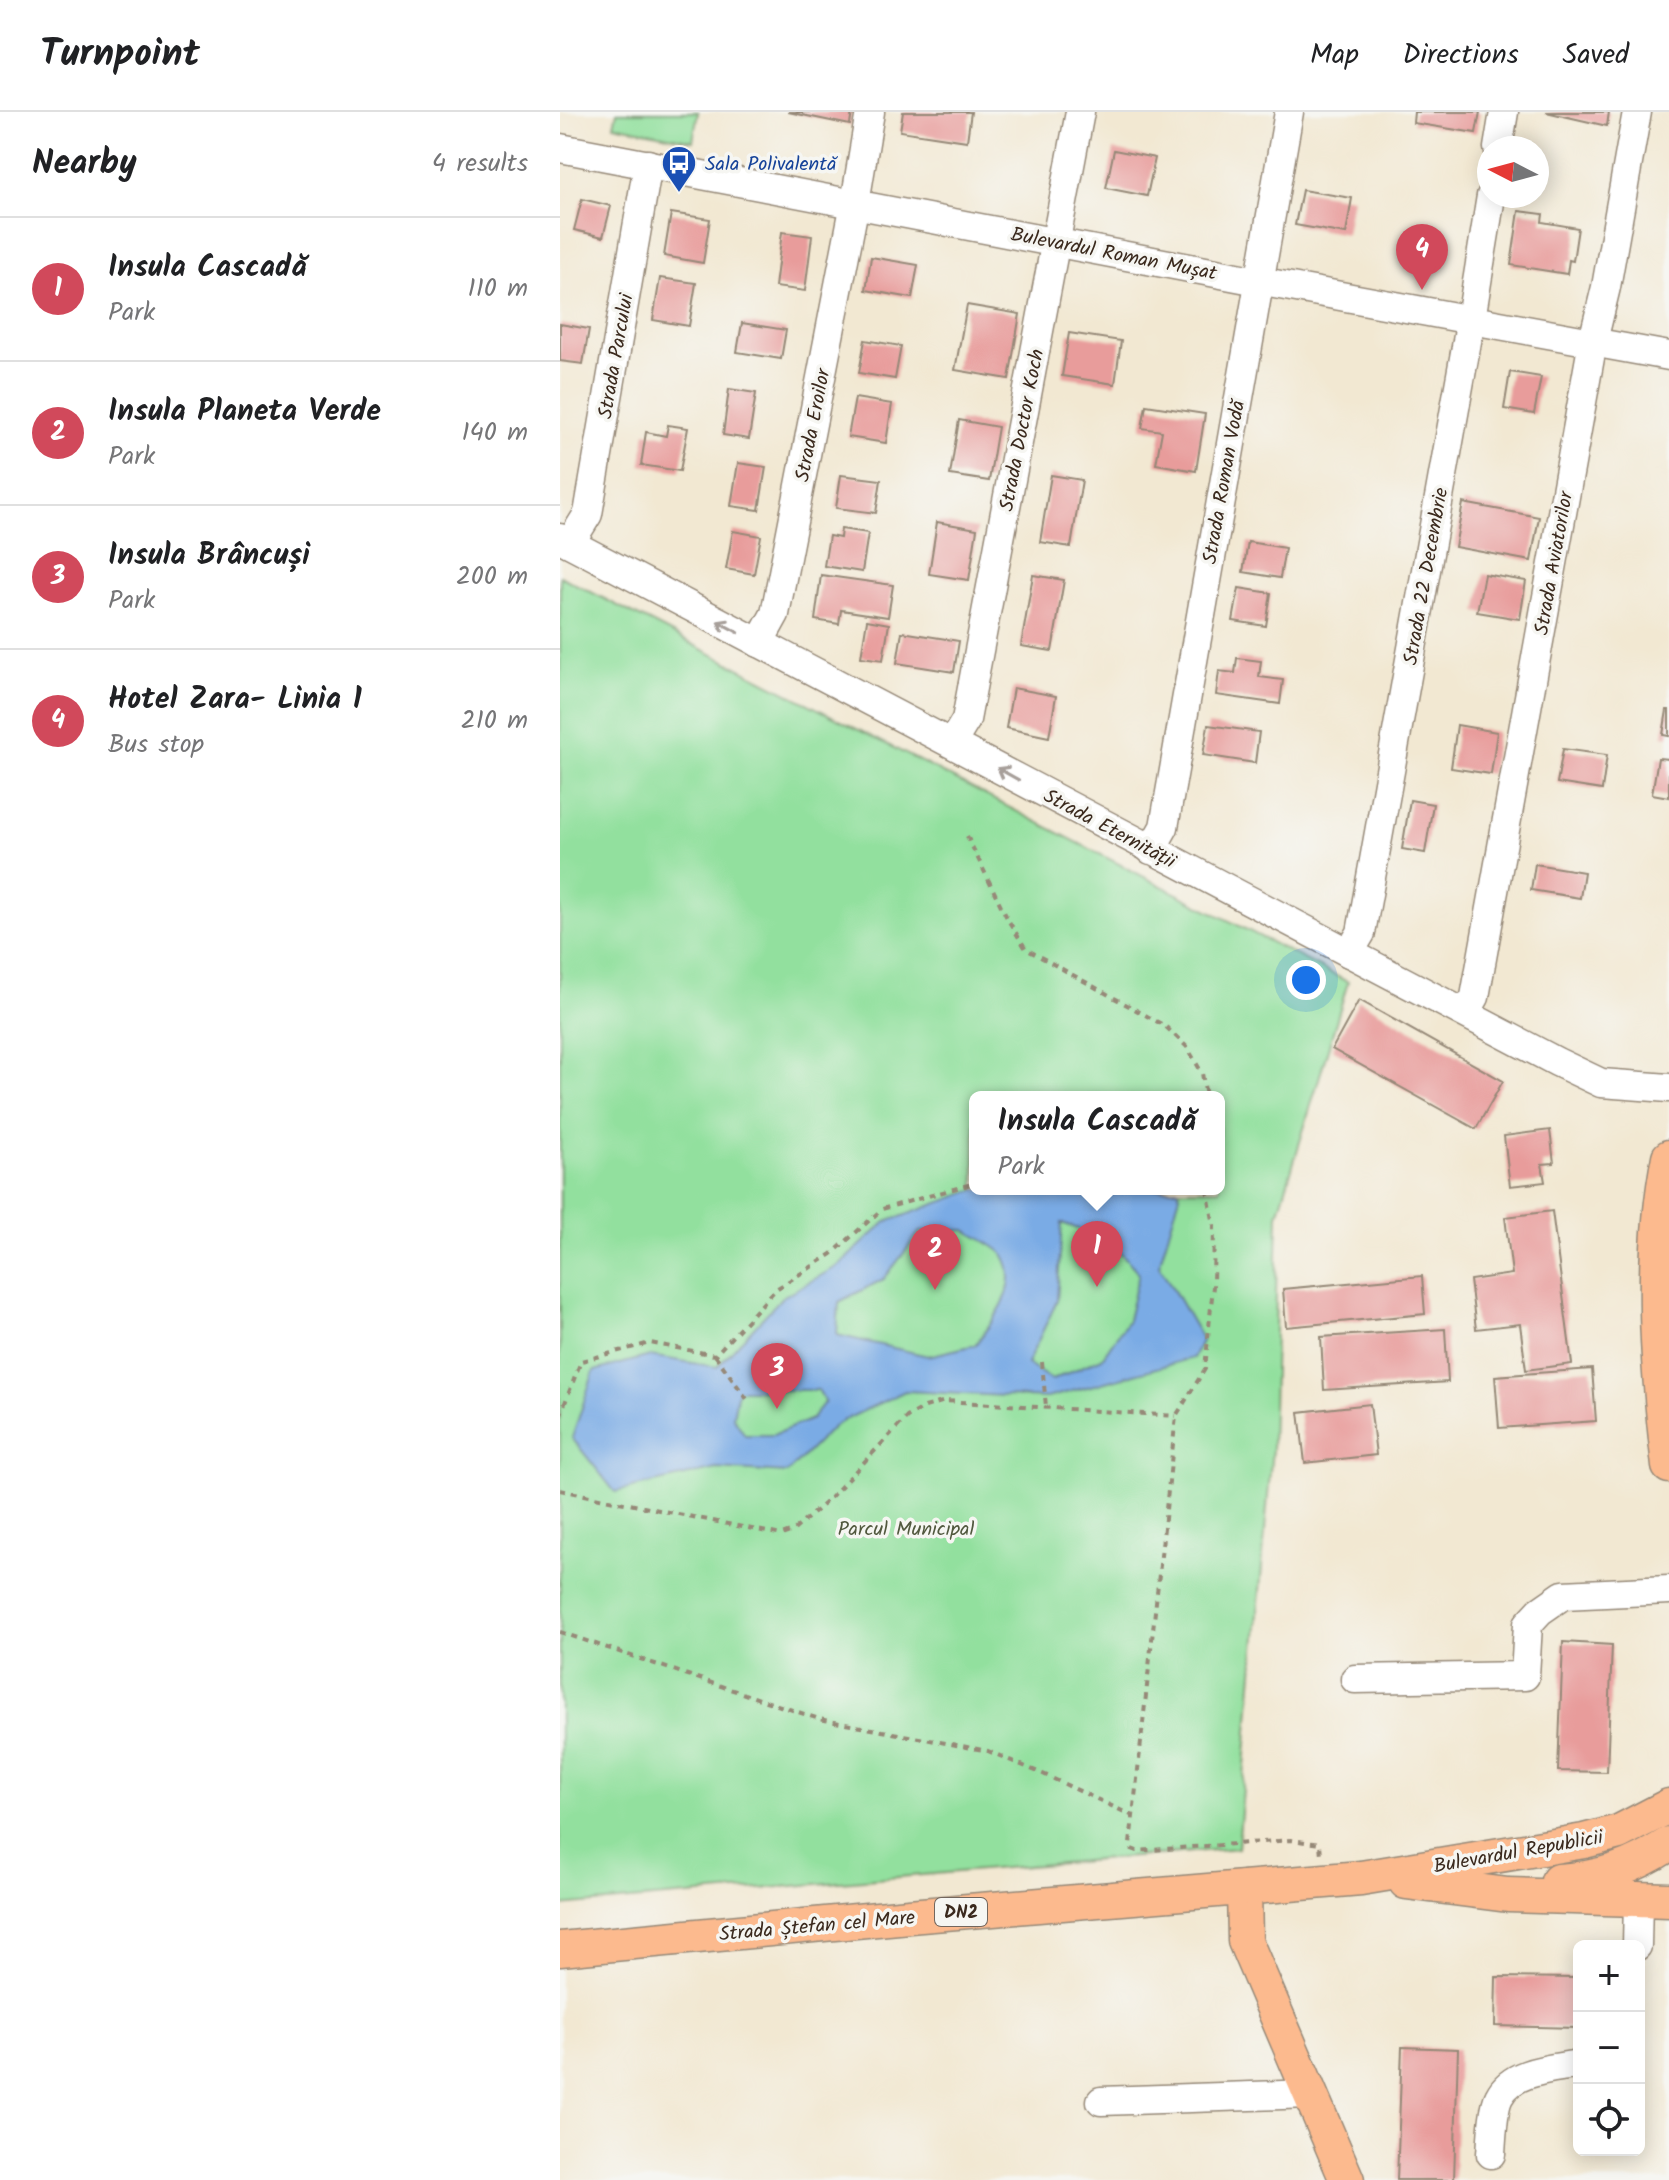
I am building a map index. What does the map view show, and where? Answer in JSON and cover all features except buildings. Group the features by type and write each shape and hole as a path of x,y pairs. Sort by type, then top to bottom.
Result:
{"main road":[{"path":"1669,1157 1657,1271 1664,1345 1662,1404 1669,1466"},
{"name":"Bulevardul Republicii","path":"1361,1878 1584,1841 1619,1832 1669,1806"},
{"path":"1655,1900 1638,1880 1636,1863 1641,1841 1669,1816"},
{"name":"Bulevardul Republicii","path":"1462,1888 1576,1880 1623,1870 1669,1844"},
{"name":"Strada Ștefan cel Mare","path":"560,1949 1361,1878"},
{"name":"DN2","path":"1361,1878 1462,1888"},
{"path":"1244,1888 1245,1941 1347,2180"},
{"name":"Bulevardul Republicii","path":"1462,1888 1508,1895 1655,1900"}],"street":[{"name":"Strada Eroilor","path":"759,643 775,614 870,112"},
{"name":"Strada Doctor Koch","path":"952,743 966,720 1080,112"},
{"name":"Strada Roman Vodă","path":"1151,850 1164,827 1289,112"},
{"path":"1500,136 1504,112"},
{"name":"Strada Aviatorilor","path":"1466,1013 1475,997 1637,112"},
{"name":"Bulevardul Roman Mușat","path":"560,148 1669,356"},
{"name":"Strada Parcului","path":"565,541 588,514 648,164"},
{"name":"Strada 22 Decembrie","path":"1349,953 1361,933 1489,208"},
{"name":"Strada Eternității","path":"565,541 1557,1062 1601,1083 1669,1088"},
{"path":"1355,1679 1525,1676 1528,1624 1563,1595 1669,1590"},
{"path":"1639,1940 1655,1900"},
{"path":"1491,2154 1497,2099 1507,2086 1517,2078 1573,2065"},
{"path":"1101,2101 1311,2094"}],"path":[{"path":"967,836 1008,920 1026,949 1165,1026 1187,1047 1202,1073 1205,1091"},
{"path":"715,1355 776,1289 832,1254 882,1209 969,1185"},
{"path":"1208,1195 1214,1225 1213,1286 1205,1369 1176,1416 1130,1844 1137,1851 1291,1840 1320,1844 1323,1881"},
{"path":"560,1416 581,1361 650,1343 715,1355 747,1399"},
{"path":"1042,1362 1046,1407"},
{"path":"560,1490 782,1535 793,1531 828,1500 907,1417 925,1407 945,1401 1176,1416"},
{"path":"560,1632 819,1719 988,1751 1133,1816"}],"green space":[{"path":"617,112 698,112 693,141 614,125"},
{"name":"Parcul Municipal","path":"560,576 1348,982 1278,1215 1272,1449 1238,1848 560,1906"}],"water":[{"path":"969,1192 969,1195 1180,1195 1159,1265 1202,1339 1193,1358 1047,1398 905,1391 836,1424 787,1473 716,1469 615,1492 572,1438 594,1371 650,1356 717,1367 782,1297 838,1266 886,1222","holes":["1062,1223 1110,1241 1139,1273 1128,1320 1102,1358 1052,1380 1027,1364 1057,1301","966,1230 1003,1254 1010,1278 1004,1302 975,1345 928,1356 837,1335 839,1302 884,1279 920,1232","738,1390 818,1390 825,1401 812,1419 773,1435 745,1435 733,1417"]}],"place":[{"name":"Sala Polivalentă","path":"679,194"},
{"name":"Hotel Zara- Linia 1","path":"1422,290"},
{"name":"Insula Cascadă","path":"1097,1287"},
{"name":"Insula Planeta Verde","path":"935,1290"},
{"name":"Insula Brâncuși","path":"777,1409"}]}
